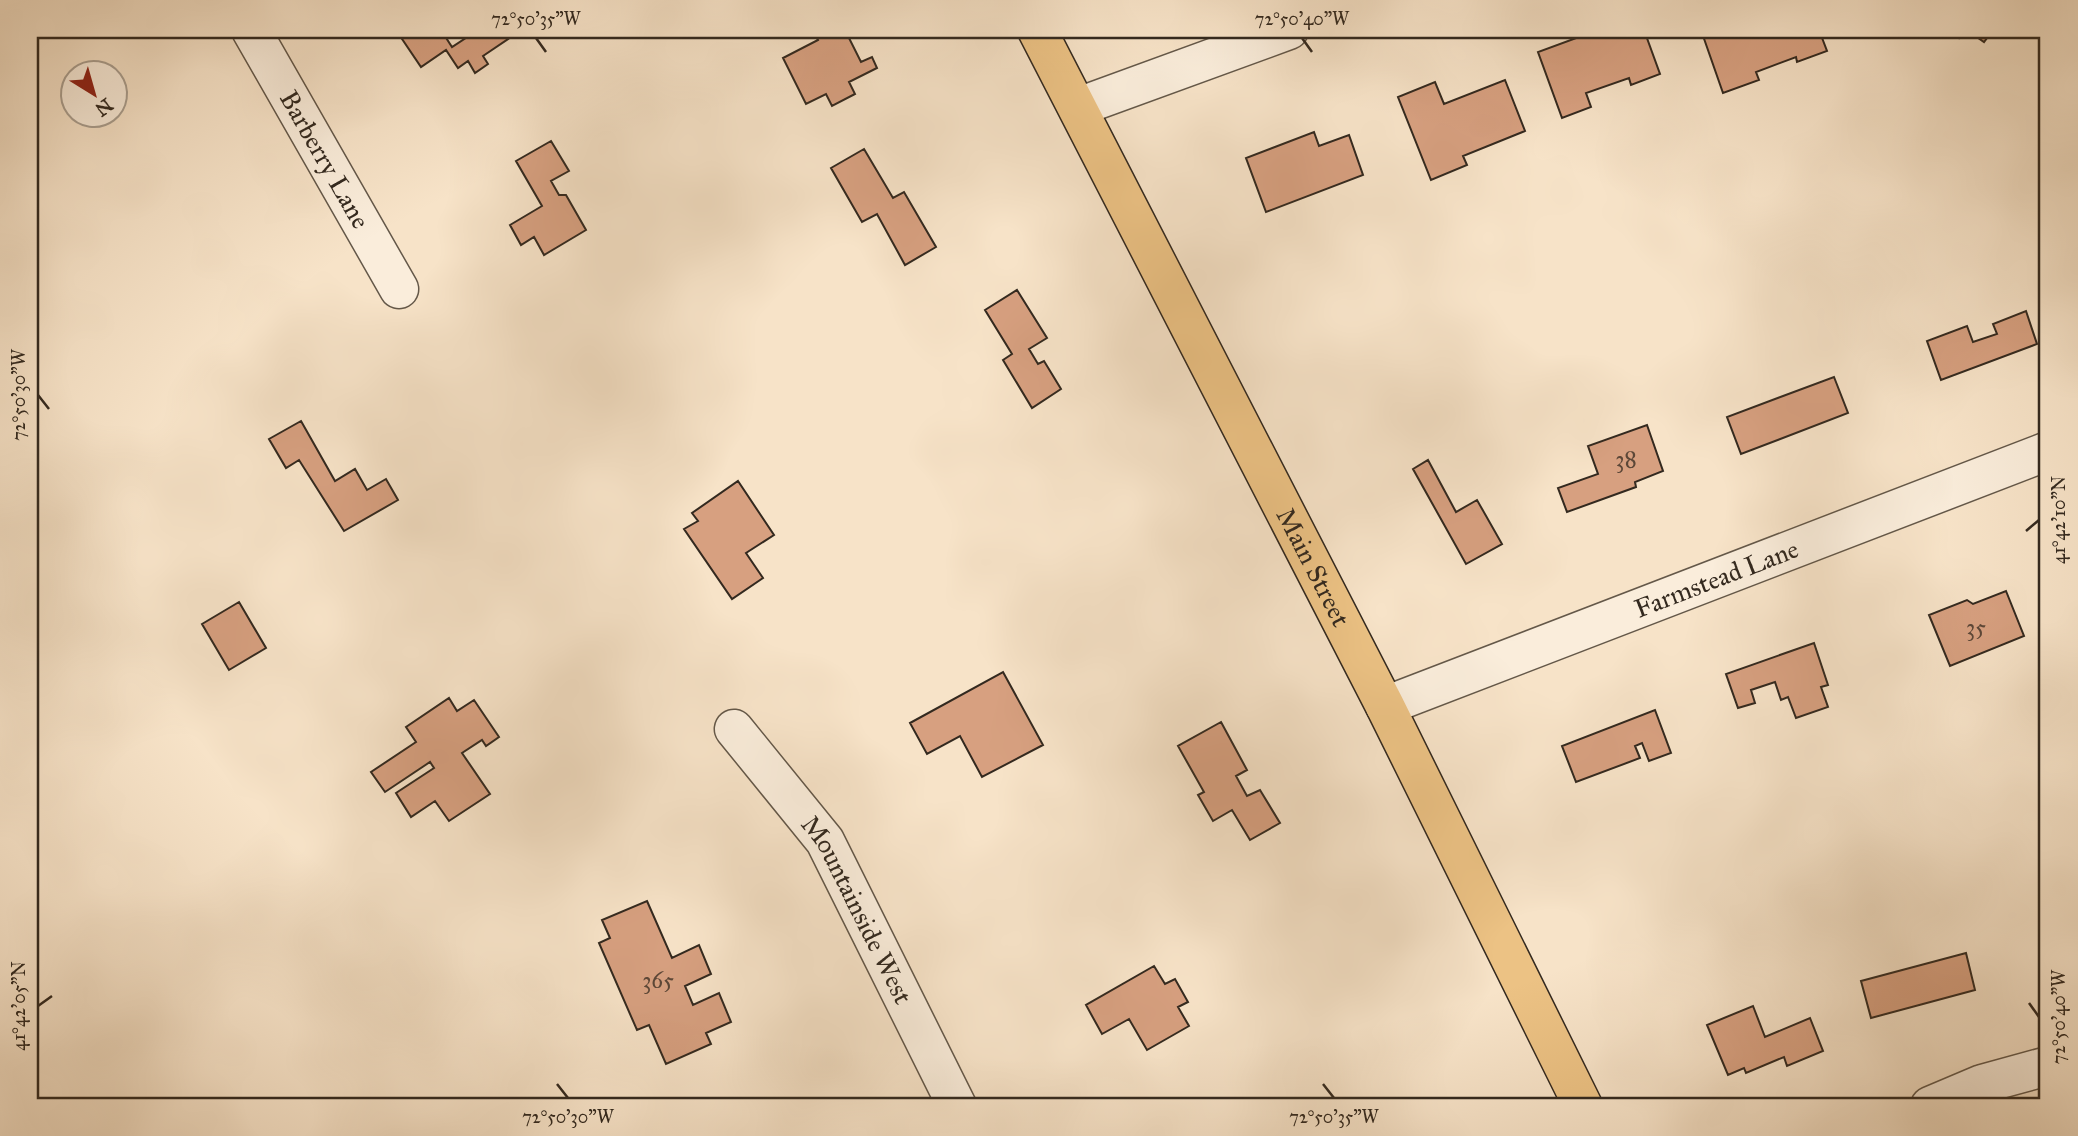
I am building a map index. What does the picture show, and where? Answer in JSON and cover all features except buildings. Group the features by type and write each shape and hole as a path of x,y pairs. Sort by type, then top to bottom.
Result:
{"highway":[{"name":"Main Street","path":"1037,30 1385,706 1583,1106"}],"street":[{"name":"Barberry Lane","path":"251,30 399,289"},
{"path":"1078,107 1289,30"},
{"name":"Farmstead Lane","path":"1385,706 2048,451"},
{"name":"Mountainside West","path":"734,729 825,841 957,1106"},
{"path":"1930,1106 1982,1084 2048,1066"}]}
